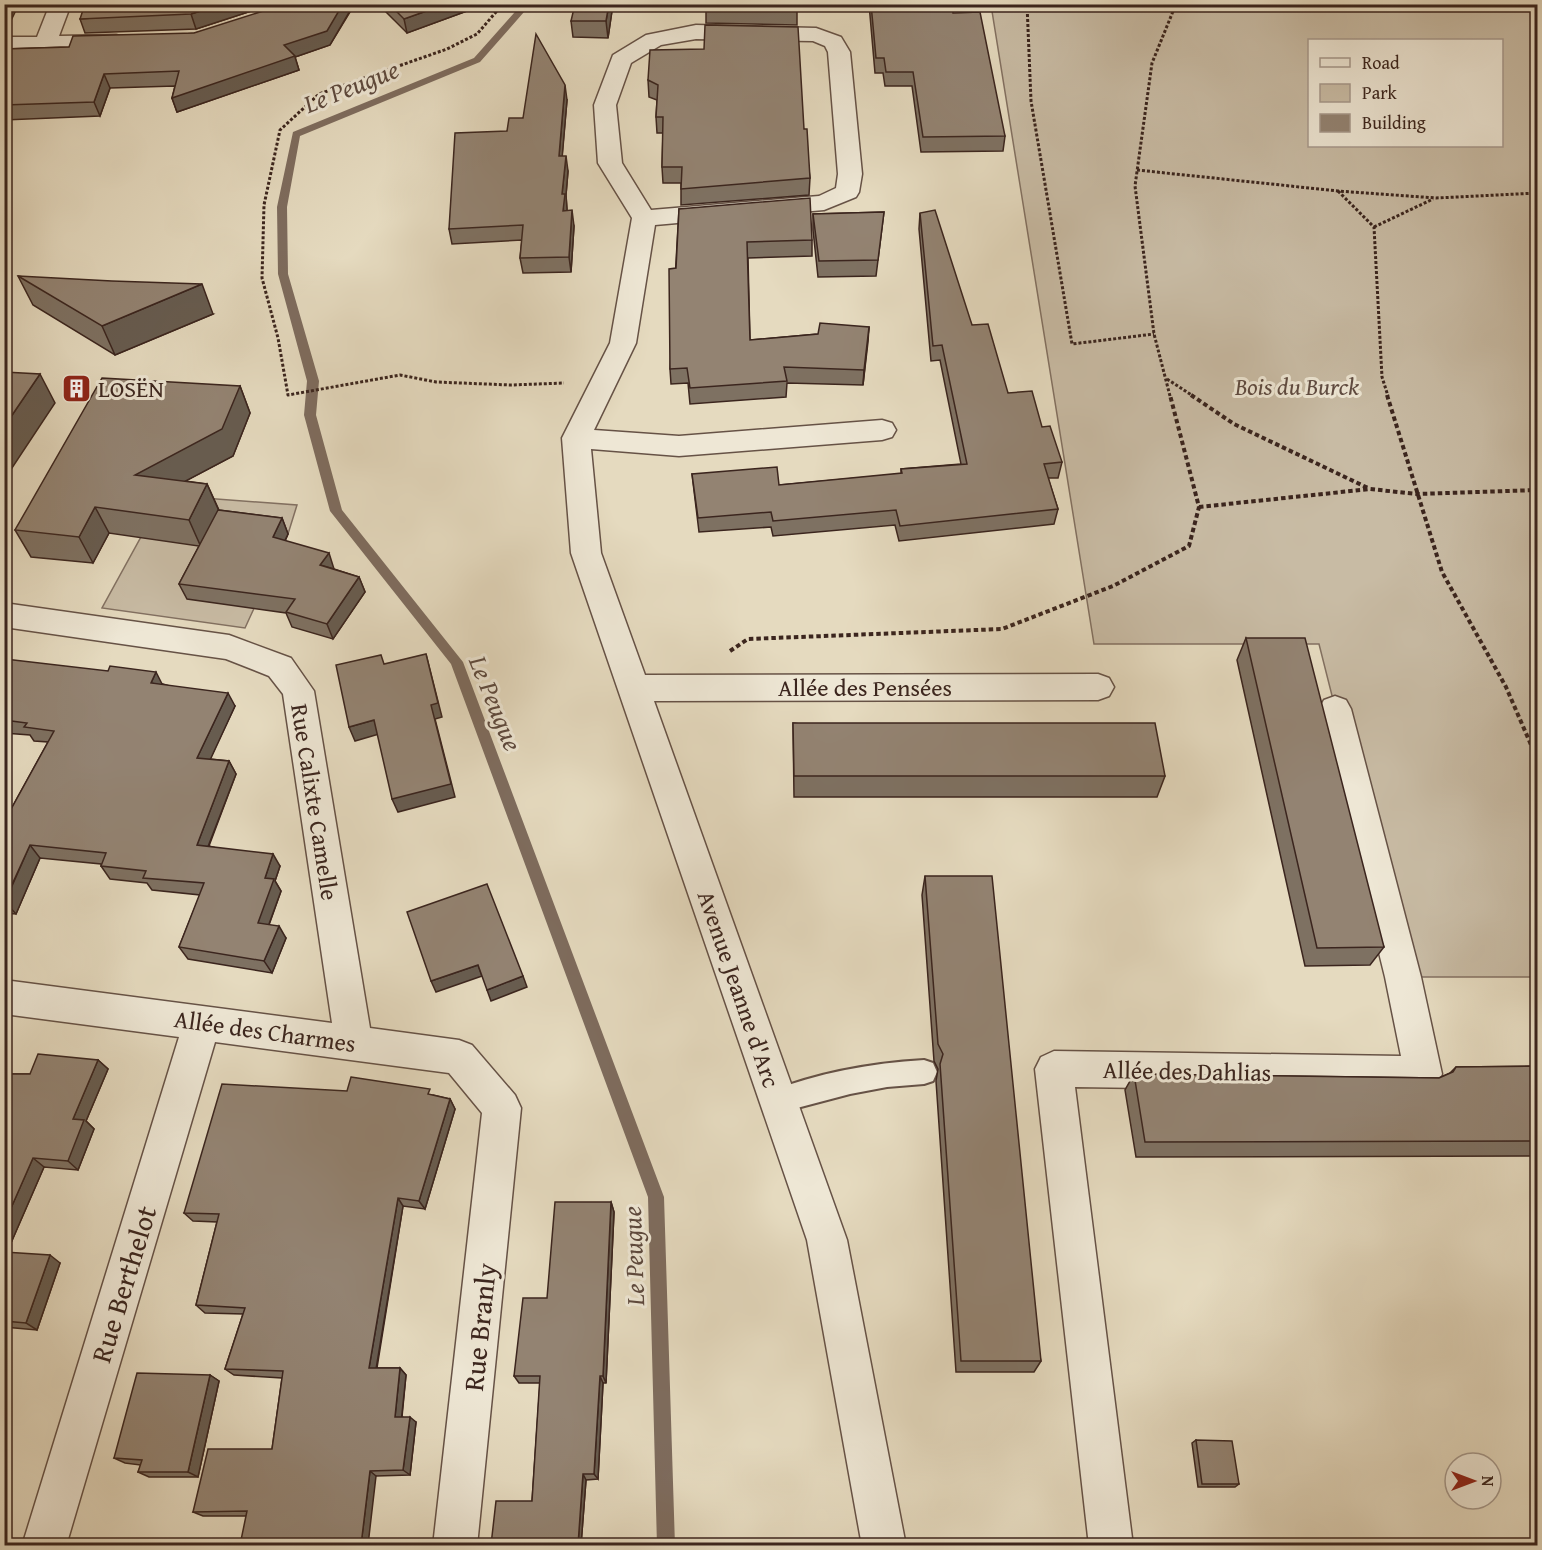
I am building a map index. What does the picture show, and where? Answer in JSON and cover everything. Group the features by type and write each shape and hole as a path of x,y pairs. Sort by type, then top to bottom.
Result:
{"street":[{"path":"45,45 60,4"},
{"path":"644,218 824,203 847,192 850,174 839,52 833,42 816,34 696,32 654,40 621,60 605,105 610,163 644,218 623,343 576,438 679,446 882,430"},
{"path":"4,44 45,45 139,41"},
{"name":"Avenue Jeanne d'Arc","path":"576,438 586,553 827,1240 884,1545"},
{"name":"Rue Calixte Camelle","path":"4,615 229,646 280,667 298,691 354,1043"},
{"name":"Allée des Pensées","path":"633,688 1098,687"},
{"name":"Allée des Dahlias","path":"1111,1545 1054,1070 1423,1074 1403,977 1335,709"},
{"name":"Allée des Charmes","path":"4,997 459,1057 502,1108"},
{"name":"Rue Berthelot","path":"44,1545 202,1022"},
{"name":"Rue Branly","path":"455,1545 502,1108"}],"lane":[{"path":"778,1101 857,1079 891,1073 924,1072"}],"path":[{"path":"503,4 477,34 447,49 319,94 280,129 264,206 262,278 278,338 288,395 400,375 436,382 511,385 604,382"},
{"path":"1027,4 1031,101 1072,344 1154,334"},
{"path":"704,688 709,667 748,639 1002,629 1113,586 1189,546 1199,507 1154,334 1135,186 1152,63 1176,4"},
{"path":"1137,170 1436,198 1538,193"},
{"path":"1338,190 1374,227 1382,377 1442,572 1506,687 1538,761"},
{"path":"1374,227 1436,198"},
{"path":"1166,379 1234,424 1370,489"},
{"path":"1199,507 1370,489 1417,494 1538,490"}],"green space":[{"name":"Bois du Burck","path":"991,5 1537,5 1537,977 1403,977 1319,644 1094,644"},
{"path":"164,495 297,505 288,534 245,628 102,608"}],"building":[{"path":"85,4 223,4 191,14 80,19"},
{"path":"285,4 343,4 327,31 284,45 295,56 172,98 179,71 104,74 94,102 4,105 4,49 69,47 73,36 194,33"},
{"path":"389,4 446,4 404,19"},
{"path":"575,4 609,4 606,21 571,21"},
{"path":"706,4 797,4 797,9 706,7"},
{"path":"871,4 952,4 953,13 980,12 1005,136 923,137 913,72 886,72 884,58 876,58"},
{"path":"705,25 798,27 804,129 807,129 810,178 681,189 682,167 662,167 663,117 656,117 658,85 648,80 650,50 704,49"},
{"path":"536,34 565,85 559,156 566,156 562,194 565,194 563,211 572,210 569,257 520,258 523,225 449,229 455,133 507,131 509,118 523,118"},
{"path":"810,198 812,240 747,242 750,340 818,334 820,323 869,327 864,370 784,367 787,381 690,388 687,368 670,369 669,269 676,268 679,209"},
{"path":"935,210 972,325 988,324 1008,393 1032,391 1042,427 1050,426 1062,462 1044,464 1058,509 900,526 896,510 773,521 771,512 698,518 692,474 777,467 779,485 902,473 901,469 967,464 942,345 933,346 920,213"},
{"path":"884,212 878,260 819,261 813,214"},
{"path":"18,276 112,281 202,284 102,326"},
{"path":"4,372 40,374 4,427"},
{"path":"102,378 240,386 222,429 135,475 207,484 189,520 95,507 79,537 15,530"},
{"path":"218,510 282,518 273,537 329,553 320,565 359,577 327,624 286,612 295,599 179,584"},
{"path":"1246,638 1305,638 1384,947 1317,948"},
{"path":"426,654 438,703 431,705 451,784 392,799 374,720 349,727 336,665 381,655 384,664"},
{"path":"5,659 108,671 110,666 156,672 151,683 228,693 197,758 229,761 197,845 273,854 265,878 274,879 258,923 279,926 264,961 179,947 204,883 143,878 146,871 101,866 106,853 30,845 4,902 4,822 54,731 24,727 27,723 4,720"},
{"path":"793,723 1155,723 1165,776 794,776"},
{"path":"925,876 992,876 1041,1361 961,1361 940,1064 943,1054 938,1044"},
{"path":"487,884 523,976 487,990 478,965 431,981 407,912"},
{"path":"38,1054 98,1060 73,1119 84,1120 68,1161 33,1158 4,1224 4,1074 30,1074"},
{"path":"1538,1066 1538,1141 1145,1142 1134,1074 1439,1078 1453,1072 1456,1067"},
{"path":"351,1077 430,1089 428,1094 450,1099 419,1201 398,1198 369,1368 400,1368 395,1417 410,1417 403,1470 370,1471 361,1545 240,1545 247,1511 193,1512 208,1449 272,1449 283,1371 225,1369 245,1308 196,1305 219,1214 184,1213 222,1084 347,1091"},
{"path":"555,1202 611,1202 603,1376 600,1376 594,1474 583,1474 578,1545 491,1545 496,1501 532,1501 540,1376 514,1376 523,1298 547,1298"},
{"path":"4,1252 50,1255 26,1323 4,1321"},
{"path":"137,1373 210,1375 188,1472 138,1472 142,1460 114,1458"},
{"path":"1196,1440 1232,1441 1239,1484 1202,1484"}],"waterway":[{"name":"Le Peugue","path":"527,4 477,60 296,134 282,207 283,274 313,381 310,415 336,511 457,662 656,1197 666,1546"}],"place":[{"name":"LOSËN","path":"77,388"}]}
